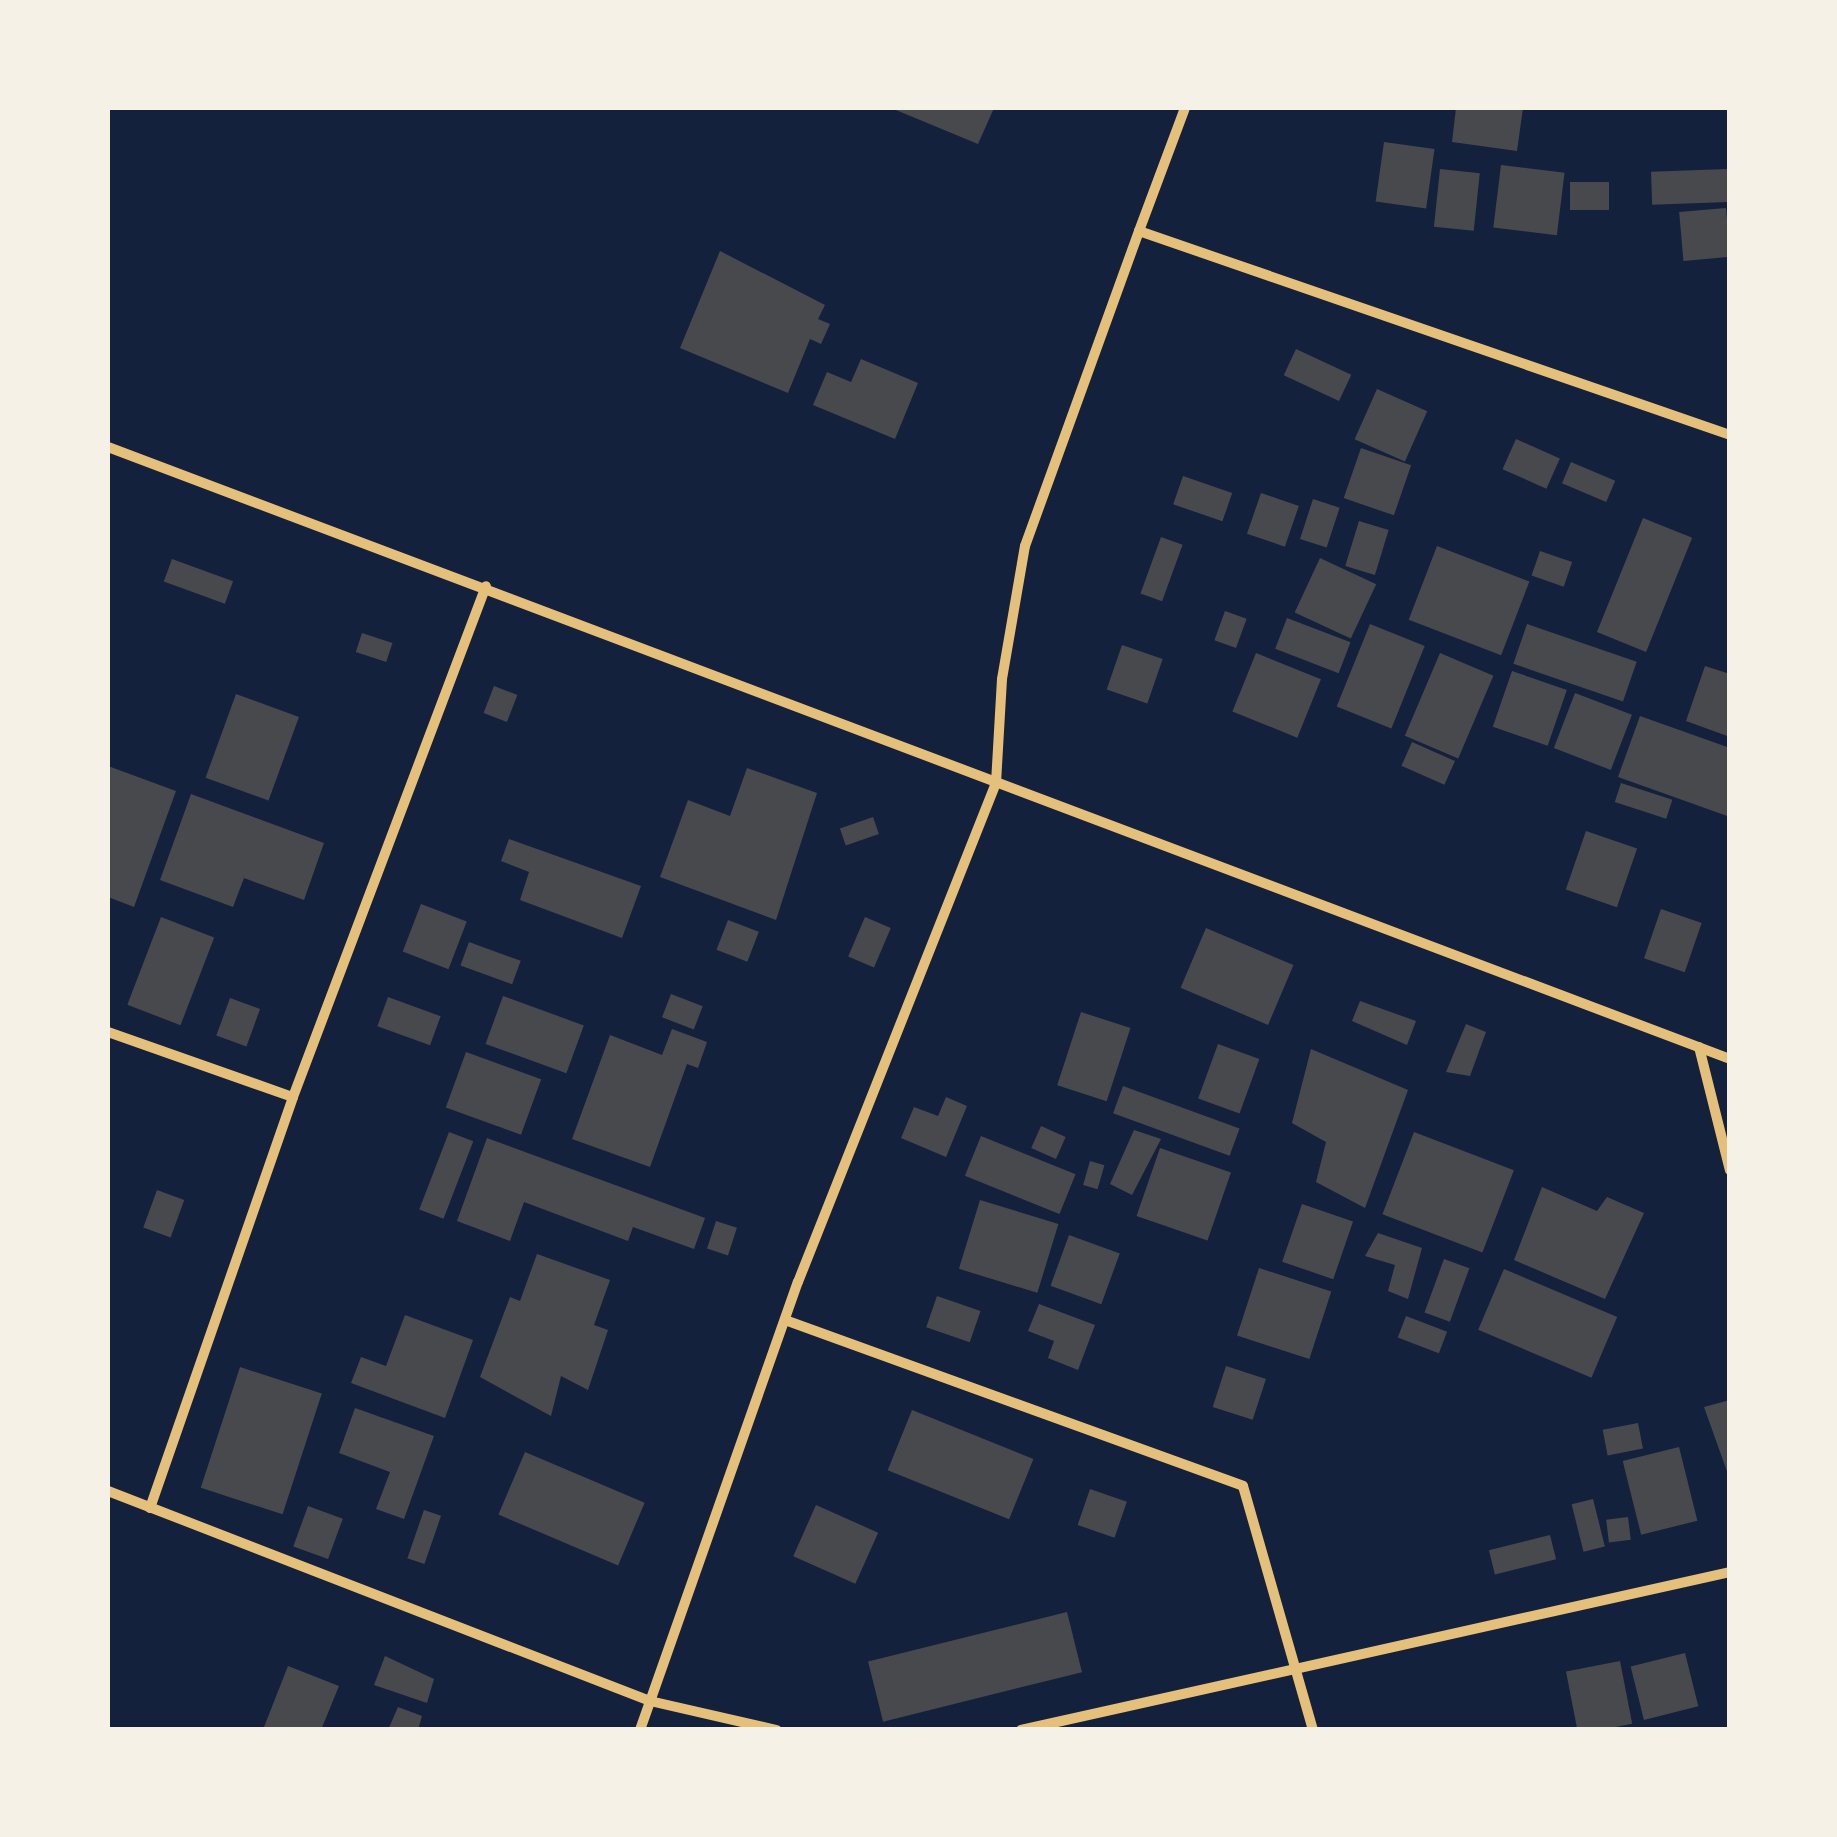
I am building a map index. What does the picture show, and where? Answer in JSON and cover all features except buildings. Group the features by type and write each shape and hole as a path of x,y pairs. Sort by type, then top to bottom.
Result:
{"street":[{"path":"640,1730 784,1320 996,783 1002,679 1025,546 1184,108"},
{"path":"1139,232 1730,436"},
{"path":"108,446 1730,1059"},
{"path":"150,1508 293,1096 486,586"},
{"path":"108,1032 293,1096"},
{"path":"1698,1047 1730,1170"},
{"path":"784,1320 1242,1486 1298,1664 1313,1730"},
{"path":"108,1491 650,1701 776,1730"},
{"path":"1021,1730 1298,1664 1730,1572"}]}
